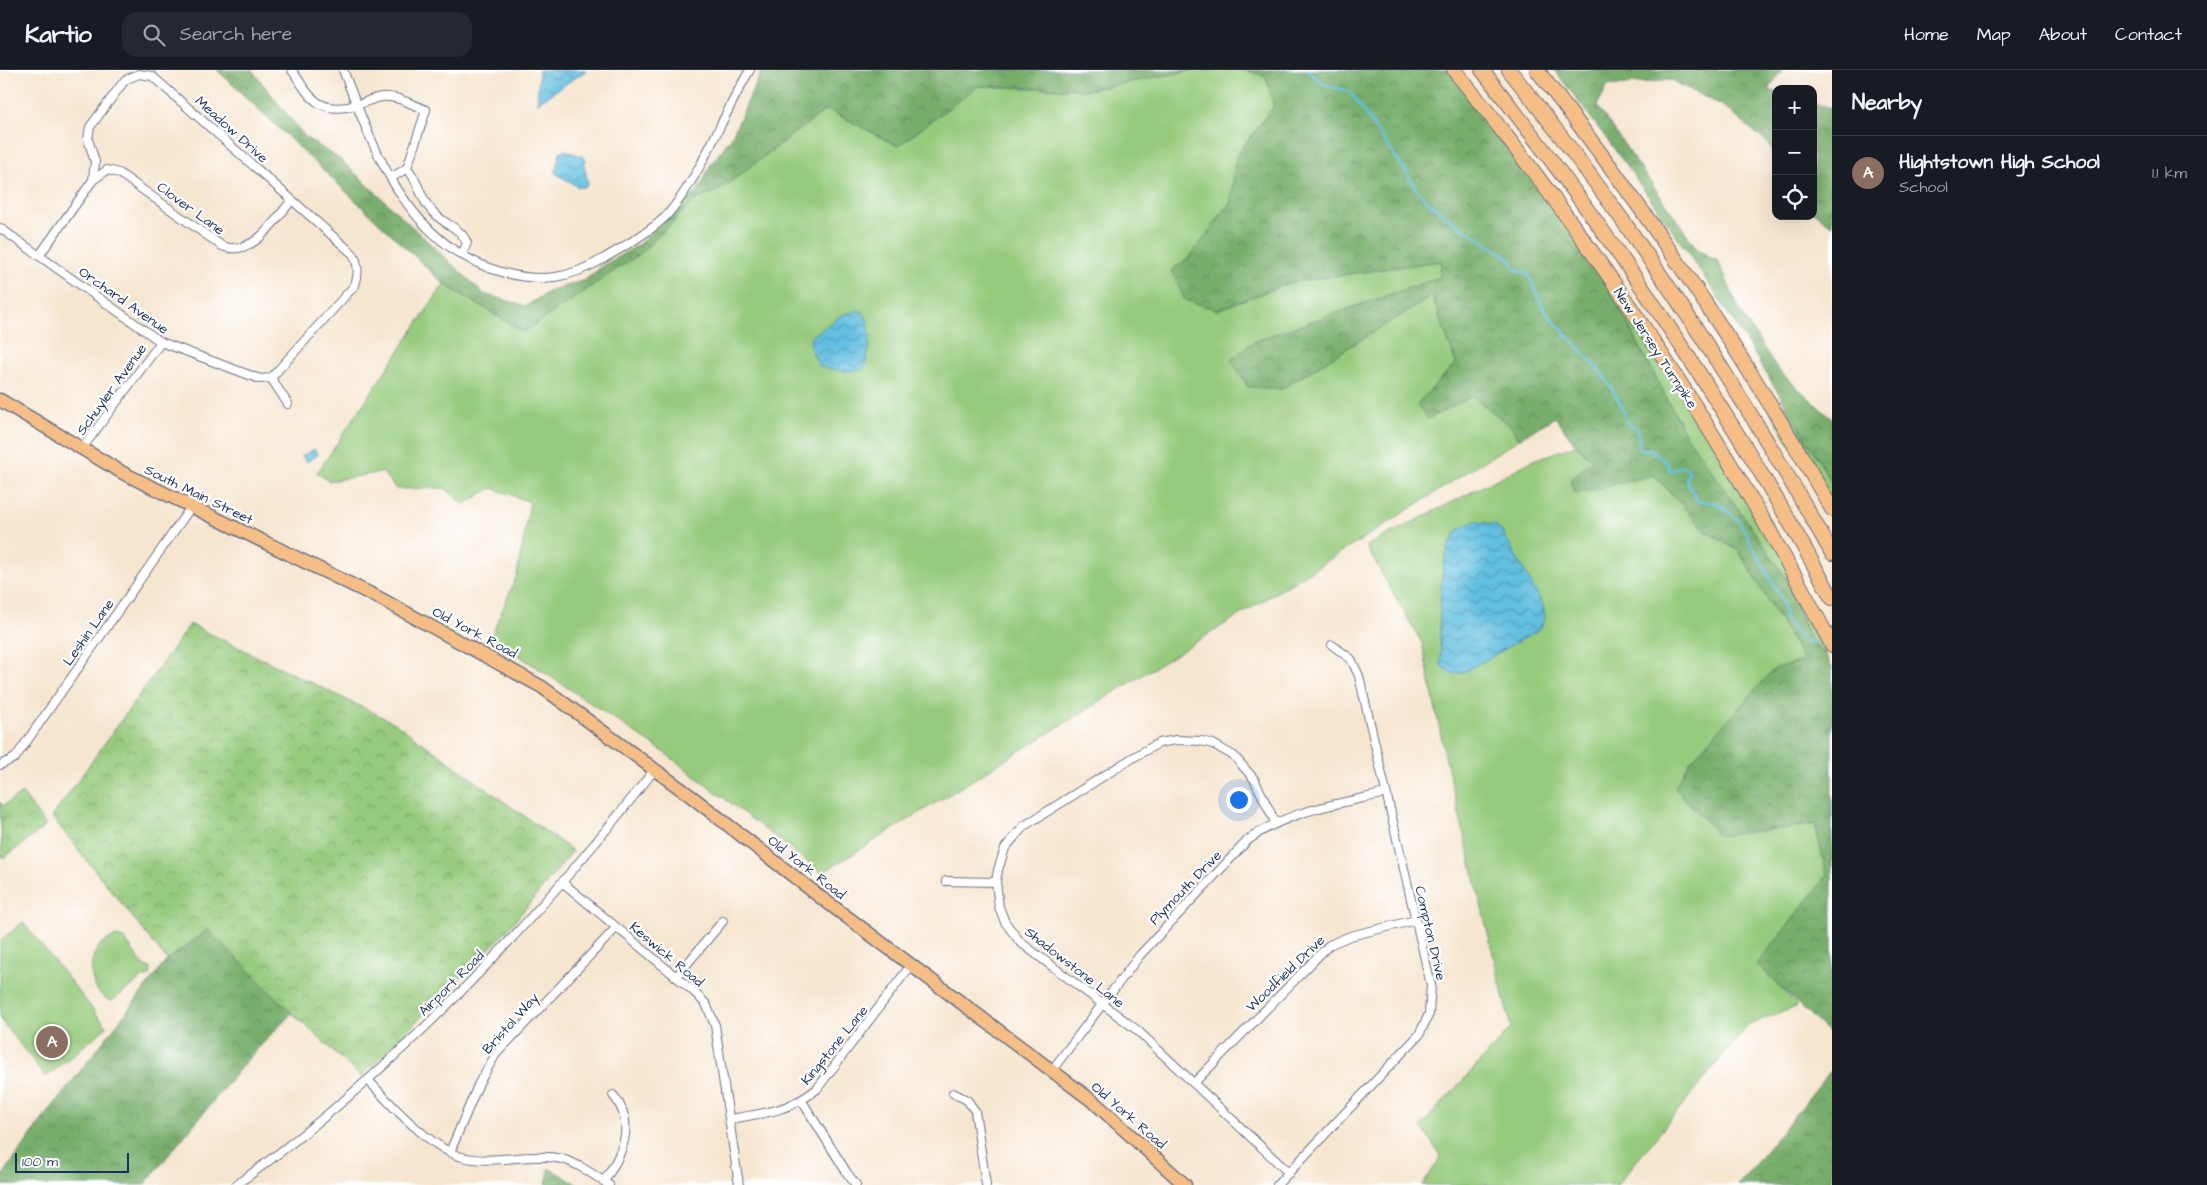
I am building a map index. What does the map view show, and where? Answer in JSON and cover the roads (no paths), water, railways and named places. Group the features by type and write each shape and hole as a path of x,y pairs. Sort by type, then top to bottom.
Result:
{"highway":[{"name":"New Jersey Turnpike","path":"1454,70 1563,212 1652,339 1739,479 1832,645"},
{"name":"New Jersey Turnpike","path":"1482,70 1572,187 1664,318 1742,440 1832,598"},
{"path":"1509,70 1612,205 1700,334 1756,422 1832,553"},
{"path":"1537,70 1608,164 1678,263 1763,394 1832,509"}],"main road":[{"name":"South Main Street","path":"0,400 81,450 191,507 390,604"},
{"name":"Old York Road","path":"390,604 542,687 655,769 1095,1103 1185,1185"}],"street":[{"path":"292,70 317,103 330,108 356,105 382,97 392,97 426,110 407,168 391,178"},
{"path":"343,70 356,105 400,195 433,236 493,270 516,276 549,278 579,272 624,246 667,215 701,166 750,70"},
{"name":"Meadow Drive","path":"93,180 95,162 88,139 90,127 125,80 138,74 146,74 158,79 353,254 358,263 358,278 355,285 271,378"},
{"path":"407,168 416,178 424,200 431,211 464,234 467,243 462,254"},
{"name":"Clover Lane","path":"93,180 107,170 120,173 222,246 237,250 254,243 292,200"},
{"path":"39,256 93,180"},
{"name":"Orchard Avenue","path":"0,228 161,342 260,380 271,378"},
{"name":"Schuyler Avenue","path":"81,450 161,342"},
{"path":"271,378 288,404"},
{"name":"Leshin Lane","path":"0,765 15,758 191,507"},
{"name":"Compton Drive","path":"1277,1185 1404,1052 1425,1026 1432,1003 1432,991 1416,920 1356,667 1348,656 1332,645"},
{"name":"Shadowstone Lane","path":"1275,822 1254,779 1234,756 1218,747 1201,741 1176,740 1159,744 1134,757 1024,826 1005,848 996,882 999,907 1005,922 1020,942 1144,1036 1289,1173"},
{"name":"Airport Road","path":"236,1185 321,1121 368,1080 473,981 606,832 655,769"},
{"name":"Plymouth Drive","path":"1052,1070 1166,925 1248,841 1275,822 1299,814 1386,793"},
{"path":"946,880 996,882"},
{"name":"Keswick Road","path":"562,882 700,997 710,1013 715,1025 739,1185"},
{"name":"Woodfield Drive","path":"1194,1083 1329,945 1350,936 1416,920"},
{"path":"676,977 722,921"},
{"name":"Bristol Way","path":"450,1152 479,1083 496,1054 616,928"},
{"name":"Kingstone Lane","path":"729,1119 772,1113 802,1101 826,1079 911,965"},
{"path":"368,1080 433,1142 450,1152 481,1159 561,1159 578,1165 606,1183 619,1157 625,1139 623,1111 612,1095"},
{"path":"953,1093 968,1100 975,1111 986,1185"},
{"path":"802,1101 856,1185"}],"water":[{"path":"539,70 587,70 537,103"},
{"path":"565,150 586,160 584,165 588,184 584,187 578,187 555,173 560,152"},
{"path":"861,310 870,331 868,356 863,370 842,371 820,367 812,352 810,338 842,315"},
{"path":"314,449 318,455 306,462 302,456"},
{"path":"1475,521 1496,525 1503,533 1543,605 1545,617 1540,629 1464,672 1453,674 1441,666 1440,599 1444,563 1448,548 1456,533"}],"waterway":[{"path":"1308,70 1321,83 1350,92 1423,197 1451,220 1509,258 1516,270 1527,273 1545,310 1594,365 1614,391 1628,424 1637,428 1640,450 1650,449 1667,463 1670,471 1683,466 1689,471 1686,479 1697,501 1718,503 1739,521 1783,602 1784,619 1805,642 1816,642"}],"place":[{"name":"Hightstown High School","path":"52,1042"}]}
